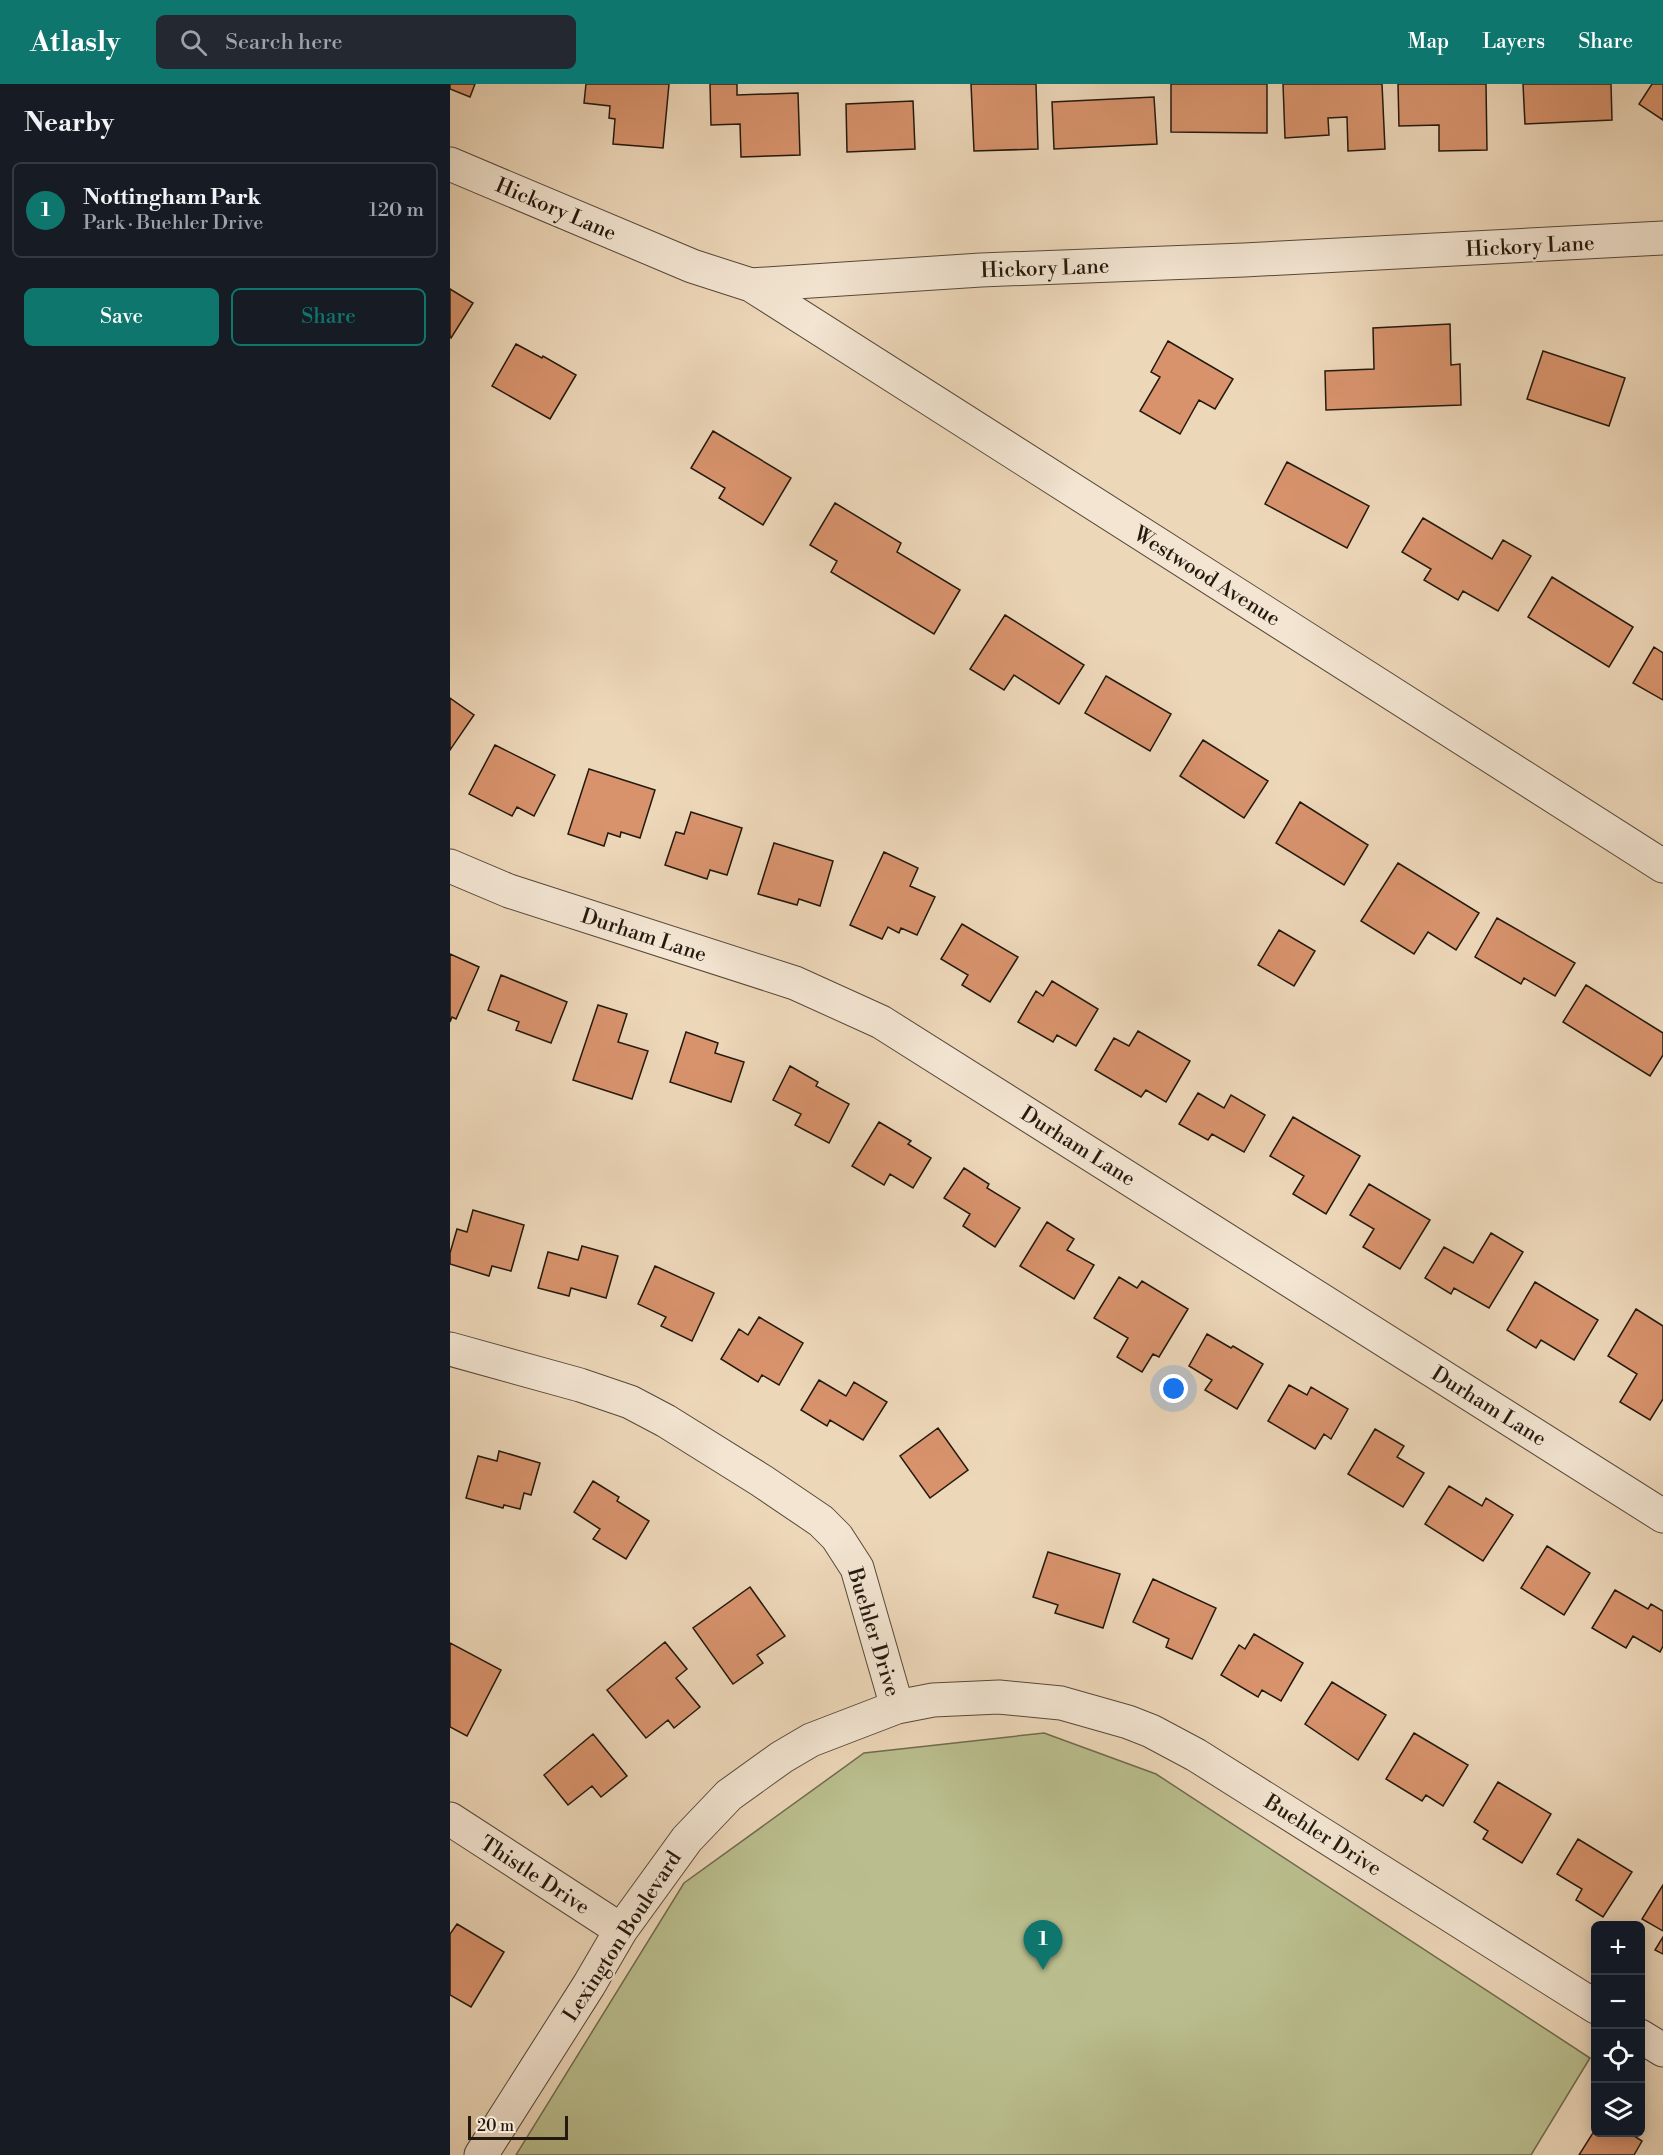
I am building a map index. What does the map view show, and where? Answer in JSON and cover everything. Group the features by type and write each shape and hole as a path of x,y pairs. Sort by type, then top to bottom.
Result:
{"street":[{"name":"Hickory Lane","path":"450,164 692,266 751,285 981,270 1280,258 1663,238"},
{"name":"Westwood Avenue","path":"751,285 1663,866"},
{"name":"Durham Lane","path":"450,866 509,891 795,983 881,1022 1663,1516"},
{"name":"Buehler Drive","path":"450,1349 580,1385 630,1402 705,1445 821,1521 837,1537 857,1568 897,1707 933,1700 999,1697 1061,1703 1151,1731 1196,1755 1591,2004"},
{"name":"Lexington Boulevard","path":"481,2155 589,1985 621,1930 687,1839 729,1796 782,1757 811,1740 897,1707"},
{"name":"Thistle Drive","path":"450,1819 621,1930"},
{"path":"1645,2039 1663,2050"}],"green space":[{"path":"1044,1733 1156,1774 1590,2058 1531,2155 516,2155 684,1883 864,1753"}],"building":[{"path":"450,84 475,84 470,97 450,89"},
{"path":"586,84 669,84 663,148 613,144 615,119 609,118 610,106 584,103"},
{"path":"710,84 737,84 737,95 798,93 800,155 741,157 740,124 711,125"},
{"path":"971,84 1036,84 1038,149 974,151"},
{"path":"1171,84 1267,84 1267,133 1171,132"},
{"path":"1283,84 1382,84 1385,149 1348,151 1347,117 1328,118 1329,135 1285,138"},
{"path":"1398,84 1486,84 1487,150 1439,151 1439,125 1399,126"},
{"path":"1523,84 1611,84 1612,120 1525,124"},
{"path":"1652,84 1663,84 1663,120 1639,104"},
{"path":"1154,97 1157,144 1054,149 1052,102"},
{"path":"913,101 915,149 847,152 846,104"},
{"path":"450,289 473,303 451,338 450,337"},
{"path":"1450,324 1451,365 1460,364 1461,405 1326,410 1325,371 1374,369 1373,328"},
{"path":"1168,341 1233,379 1215,409 1199,400 1180,434 1140,411 1160,377 1151,372"},
{"path":"516,344 576,375 550,419 492,386"},
{"path":"1543,351 1625,378 1609,426 1527,399"},
{"path":"713,431 791,478 763,525 719,498 725,488 691,468"},
{"path":"1287,462 1369,506 1347,548 1265,504"},
{"path":"835,503 901,543 897,552 960,590 934,634 831,572 837,561 810,545"},
{"path":"1423,518 1492,559 1503,540 1531,556 1498,611 1463,591 1458,600 1424,580 1431,569 1402,552"},
{"path":"1552,577 1633,627 1609,667 1528,617"},
{"path":"1005,615 1084,665 1059,704 1014,675 1004,690 970,669"},
{"path":"1654,647 1663,653 1663,700 1633,683"},
{"path":"1106,676 1171,714 1150,751 1085,713"},
{"path":"450,698 474,715 450,750"},
{"path":"1203,740 1268,781 1244,818 1180,776"},
{"path":"495,745 555,775 534,816 517,807 512,816 469,794"},
{"path":"589,769 655,790 640,838 621,832 620,837 608,833 604,846 568,834"},
{"path":"1300,802 1368,845 1344,885 1276,843"},
{"path":"691,812 742,828 727,875 710,870 707,879 665,865 676,832 684,834"},
{"path":"774,843 833,861 820,906 799,899 797,905 758,894"},
{"path":"884,852 918,868 910,886 935,897 917,935 901,928 899,933 888,927 882,939 850,925"},
{"path":"1398,863 1479,913 1456,950 1428,932 1414,954 1361,921"},
{"path":"1497,918 1575,963 1555,996 1524,978 1521,984 1475,957"},
{"path":"962,924 1018,957 990,1002 962,985 968,975 941,959"},
{"path":"1279,930 1315,951 1294,986 1258,965"},
{"path":"450,954 479,967 456,1019 452,1017 450,1022"},
{"path":"501,975 567,1002 551,1043 516,1030 519,1022 488,1010"},
{"path":"1052,981 1098,1009 1076,1046 1057,1035 1053,1042 1018,1022 1036,991 1043,996"},
{"path":"1586,985 1663,1033 1663,1055 1650,1076 1563,1022"},
{"path":"598,1005 627,1014 618,1042 648,1051 632,1099 573,1080"},
{"path":"1138,1031 1190,1061 1166,1102 1146,1090 1141,1097 1095,1070 1114,1038 1129,1046"},
{"path":"686,1032 718,1043 715,1053 744,1062 731,1102 670,1082"},
{"path":"790,1066 818,1082 816,1086 849,1104 829,1143 795,1125 801,1114 773,1100"},
{"path":"1198,1093 1224,1108 1231,1095 1265,1115 1244,1152 1212,1134 1208,1140 1179,1124"},
{"path":"1293,1117 1360,1156 1326,1214 1293,1194 1304,1176 1270,1156"},
{"path":"879,1122 911,1141 908,1144 931,1158 913,1188 890,1174 884,1185 852,1166"},
{"path":"964,1168 989,1184 987,1188 1020,1208 995,1247 963,1226 970,1214 944,1198"},
{"path":"1369,1184 1430,1220 1400,1269 1363,1247 1374,1229 1350,1215"},
{"path":"473,1210 524,1225 511,1271 492,1266 489,1276 450,1264 450,1253 457,1229 467,1232"},
{"path":"1047,1222 1074,1239 1067,1250 1094,1265 1074,1299 1020,1266"},
{"path":"1491,1233 1523,1252 1489,1308 1454,1288 1451,1294 1425,1278 1444,1247 1473,1263"},
{"path":"582,1246 618,1256 606,1298 571,1288 569,1296 538,1288 548,1252 578,1260"},
{"path":"655,1266 714,1293 692,1341 661,1326 666,1317 638,1304"},
{"path":"1119,1277 1137,1288 1142,1281 1188,1309 1159,1357 1153,1354 1142,1372 1117,1357 1128,1338 1094,1318"},
{"path":"1535,1282 1598,1320 1574,1360 1541,1340 1536,1348 1507,1330"},
{"path":"1636,1309 1663,1326 1663,1399 1650,1420 1620,1402 1637,1374 1608,1356"},
{"path":"759,1317 803,1343 779,1385 762,1375 758,1382 721,1359 739,1329 748,1335"},
{"path":"1207,1334 1263,1364 1237,1409 1205,1390 1212,1380 1189,1366"},
{"path":"819,1380 846,1396 854,1382 887,1402 863,1440 830,1420 827,1426 801,1410"},
{"path":"1289,1385 1307,1395 1311,1387 1348,1409 1331,1439 1324,1434 1315,1449 1268,1421"},
{"path":"938,1428 968,1470 930,1498 900,1456"},
{"path":"1375,1429 1404,1446 1397,1457 1424,1473 1403,1507 1348,1474"},
{"path":"499,1451 540,1463 531,1495 524,1493 520,1509 504,1505 503,1508 466,1498 478,1456 497,1461"},
{"path":"593,1481 619,1497 617,1501 649,1521 626,1559 593,1539 600,1529 574,1512"},
{"path":"1449,1486 1482,1506 1486,1498 1513,1515 1483,1561 1425,1524"},
{"path":"1547,1546 1590,1573 1564,1615 1521,1588"},
{"path":"1048,1552 1120,1574 1103,1628 1055,1613 1058,1605 1033,1597"},
{"path":"1153,1579 1216,1608 1192,1659 1166,1647 1169,1639 1133,1622"},
{"path":"750,1587 785,1636 757,1655 763,1663 733,1684 693,1628"},
{"path":"1615,1590 1648,1609 1651,1604 1663,1611 1663,1646 1660,1652 1633,1636 1626,1648 1592,1628"},
{"path":"1254,1634 1303,1663 1281,1701 1262,1690 1258,1697 1221,1675 1239,1645 1245,1649"},
{"path":"665,1642 687,1669 676,1678 700,1707 674,1728 668,1720 646,1738 607,1690"},
{"path":"450,1643 501,1670 467,1736 450,1727"},
{"path":"1332,1682 1386,1715 1358,1760 1305,1724"},
{"path":"1414,1733 1468,1765 1443,1806 1426,1795 1422,1801 1386,1779"},
{"path":"593,1734 627,1776 601,1797 592,1786 568,1805 544,1775"},
{"path":"1498,1782 1551,1814 1522,1863 1483,1839 1488,1831 1474,1822"},
{"path":"1578,1839 1632,1872 1603,1917 1576,1900 1582,1889 1557,1874"},
{"path":"1663,1885 1663,1931 1642,1919"},
{"path":"457,1924 504,1952 471,2007 450,1995 450,1934"},
{"path":"1663,1937 1663,1954 1655,1950"},
{"path":"1591,2136 1636,2137 1642,2141 1634,2155 1579,2155"}],"place":[{"name":"Nottingham Park","path":"1043,1970"}]}
